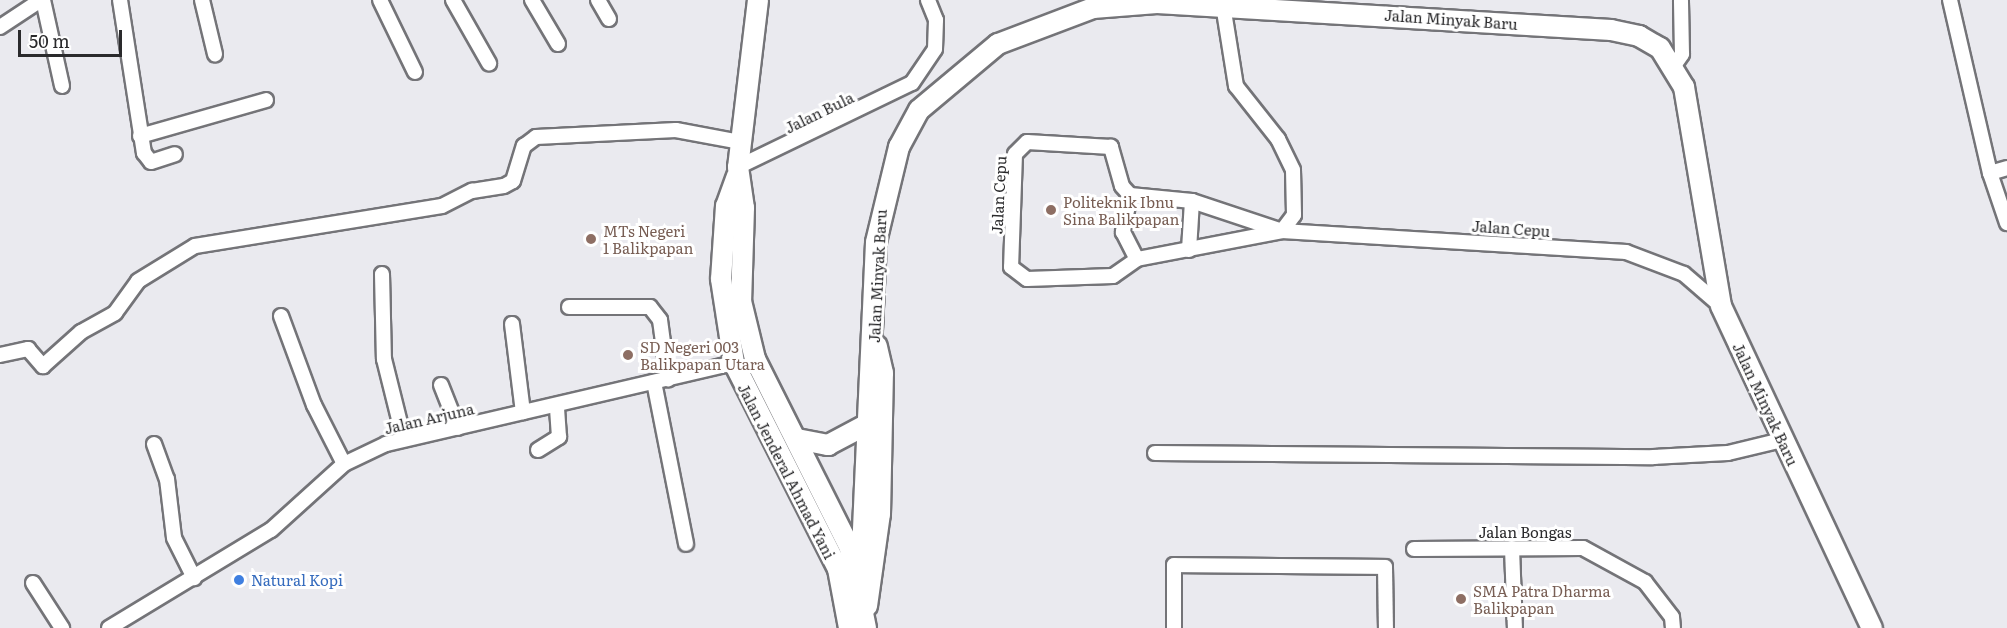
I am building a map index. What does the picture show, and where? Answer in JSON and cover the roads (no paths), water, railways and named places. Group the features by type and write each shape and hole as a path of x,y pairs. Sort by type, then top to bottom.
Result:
{"main road":[{"name":"Jalan Jenderal Ahmad Yani","path":"758,0 738,170 726,206 721,279 734,363 833,559 847,604 849,628"},
{"name":"Jalan Minyak Baru","path":"847,604 859,578 866,425 875,338 876,242 887,179 909,129 934,95 998,44 1064,16 1127,3 1223,5 1611,30 1653,44 1673,67 1684,96 1721,306 1872,628"},
{"name":"Jalan Minyak Baru","path":"1653,44 1684,96"},
{"name":"Jalan Jenderal Ahmad Yani","path":"738,170 744,208 741,301 755,359 850,548 859,578 866,620"},
{"path":"866,620 880,514 883,373 875,338"},
{"path":"796,439 828,445 866,425"}],"street":[{"path":"0,27 42,0 62,86"},
{"path":"120,0 140,136 151,162 175,154"},
{"path":"202,0 215,54"},
{"path":"380,0 415,72"},
{"path":"453,0 489,63"},
{"path":"532,0 558,44"},
{"path":"598,0 609,19"},
{"name":"Jalan Bula","path":"738,170 912,83 935,49 936,20 928,0"},
{"path":"1673,67 1683,44 1681,0"},
{"path":"1950,0 1990,173 2007,223"},
{"path":"1223,5 1236,86 1278,139 1293,170 1294,215 1282,231"},
{"path":"140,136 266,100"},
{"path":"0,355 28,349 43,366 81,332 115,313 138,281 195,246 442,206 472,191 504,186 513,181 524,146 536,137 676,130 741,142"},
{"name":"Jalan Cepu","path":"1282,231 1137,259 1103,278 1027,279 1011,267 1014,154 1023,144 1111,147 1122,186 1130,195 1192,201 1282,231 1626,252 1684,274 1721,306"},
{"path":"1990,173 2007,168"},
{"path":"1130,195 1123,232 1137,259"},
{"path":"1189,250 1192,201"},
{"path":"382,274 384,359 404,439"},
{"path":"569,307 650,307 660,320 686,544"},
{"path":"281,316 314,405 344,464"},
{"path":"512,324 523,412"},
{"name":"Jalan Arjuna","path":"109,628 283,522 344,464 404,439 697,374 734,363"},
{"path":"441,385 458,428"},
{"path":"538,450 559,437 557,405"},
{"path":"1155,453 1653,458 1728,453 1782,440"},
{"path":"154,444 167,479 174,538 194,578"},
{"path":"1512,548 1515,628"},
{"name":"Jalan Bongas","path":"1414,549 1583,548 1605,557 1645,582 1672,616 1673,628"},
{"path":"1174,628 1174,565 1385,567 1386,628"},
{"path":"33,583 63,628"}],"place":[{"name":"Politeknik Ibnu Sina Balikpapan","path":"1051,210"},
{"name":"MTs Negeri 1 Balikpapan","path":"591,239"},
{"name":"SD Negeri 003 Balikpapan Utara","path":"628,355"},
{"name":"Natural Kopi","path":"239,580"},
{"name":"SMA Patra Dharma Balikpapan","path":"1461,599"}]}
